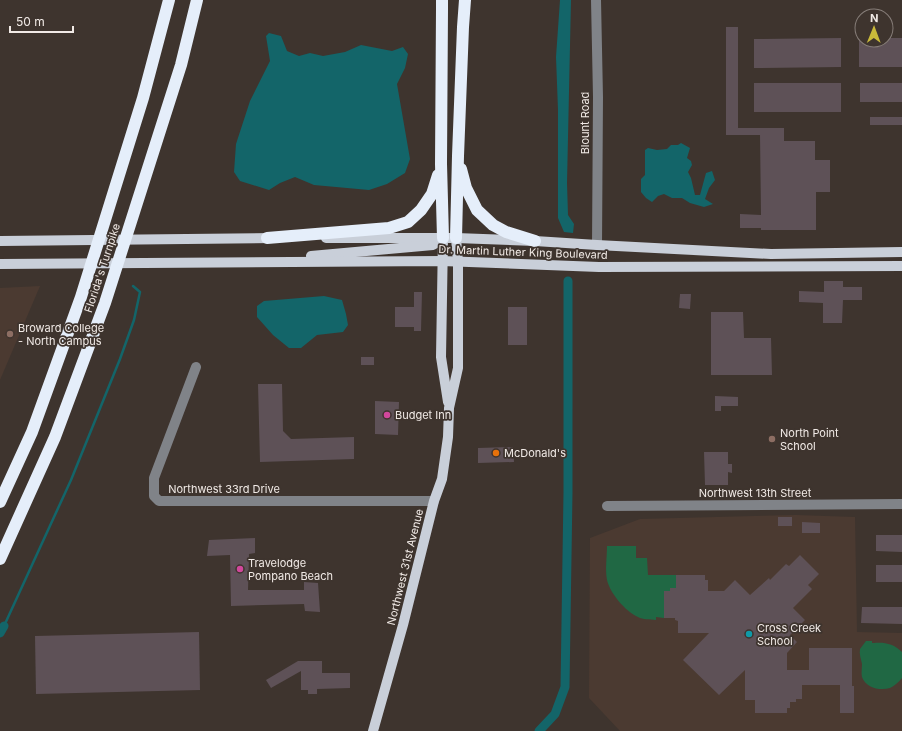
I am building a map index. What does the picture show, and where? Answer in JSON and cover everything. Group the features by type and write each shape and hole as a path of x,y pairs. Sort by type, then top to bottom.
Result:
{"highway":[{"name":"Florida's Turnpike","path":"0,502 32,432 81,296 143,98 169,0"},
{"name":"Florida's Turnpike","path":"0,559 55,437 105,303 181,65 197,0"},
{"path":"458,0 463,27"},
{"path":"456,238 465,0"},
{"path":"441,3 441,164 443,238"},
{"path":"458,156 466,188 477,210 493,225 506,232 534,241"},
{"path":"268,238 389,228 408,222 421,210 432,194 441,164"}],"main road":[{"name":"Dr. Martin Luther King Boulevard","path":"0,241 268,238 456,238 771,254 902,253"},
{"name":"Northwest 31st Avenue","path":"373,731 403,625 434,501 442,479 448,438 449,408 441,356 443,238"},
{"path":"294,262 311,256 433,245 443,238"},
{"name":"Northwest 31st Avenue","path":"449,408 458,368 458,262 456,238"},
{"path":"797,267 805,261 836,261 853,258 857,253"},
{"path":"853,267 869,260 899,256 902,253"},
{"name":"Dr. Martin Luther King Boulevard","path":"0,264 458,262 599,267 902,266"}],"street":[{"name":"Blount Road","path":"596,0 598,97 597,245"},
{"name":"Northwest 33rd Drive","path":"196,367 154,478 154,496 158,501 434,501"},
{"name":"Northwest 13th Street","path":"607,506 902,504"}],"shaded area":[{"name":"Broward College - North Campus","path":"40,286 0,380 0,288"},
{"path":"796,515 855,517 857,632 902,633 902,731 620,731 589,698 590,538 640,519"}],"green space":[{"path":"607,546 636,546 636,558 647,558 648,575 676,575 676,588 670,588 670,591 664,591 664,618 656,617 656,620 640,618 628,611 619,601 611,590 607,580"},
{"path":"866,641 872,641 872,643 889,644 902,652 902,678 890,688 874,688 864,681 862,677 860,649"}],"water":[{"path":"560,0 571,0 567,183 568,215 574,224 573,233 564,232 558,218 558,110 556,57"},
{"path":"269,33 281,36 287,51 299,56 310,53 323,56 345,52 361,45 392,51 403,47 408,54 405,68 397,84 410,159 405,173 387,184 369,190 314,185 295,177 280,183 269,190 240,181 234,172 236,144 250,101 270,61 266,36"},
{"path":"681,143 690,148 687,158 691,161 692,165 688,172 695,195 700,195 706,173 712,171 715,180 709,188 705,199 713,204 704,207 690,203 682,198 672,198 664,194 658,196 652,202 641,192 641,179 645,175 645,150 648,148 657,150 667,149 671,145 678,145"},
{"path":"324,296 342,300 348,325 343,332 317,335 301,348 289,348 273,335 257,317 257,306 264,301"}],"building":[{"path":"726,27 738,27 738,128 784,128 784,141 815,141 815,160 830,160 830,192 816,192 816,230 761,230 761,228 740,228 740,214 761,215 760,135 726,135"},
{"path":"841,38 841,67 754,68 754,39"},
{"path":"894,38 902,38 902,67 859,67 859,48 894,48"},
{"path":"754,83 841,83 841,112 754,112"},
{"path":"860,83 902,83 902,102 860,102"},
{"path":"870,117 902,117 902,125 870,125"},
{"path":"824,281 843,281 843,287 862,287 862,300 843,300 842,323 823,323 823,303 799,302 799,291 824,292"},
{"path":"414,292 422,292 421,331 414,331 414,327 395,327 395,307 414,307"},
{"path":"680,294 691,294 690,309 679,308"},
{"path":"508,307 527,307 527,345 508,345"},
{"path":"711,312 743,312 744,338 771,338 772,375 711,375"},
{"path":"361,357 374,357 374,365 361,365"},
{"path":"258,384 282,384 283,431 291,439 354,437 354,459 260,462"},
{"path":"715,396 738,397 738,406 721,406 721,411 715,411"},
{"path":"375,401 399,402 398,435 375,434"},
{"path":"513,447 514,462 478,463 478,448"},
{"path":"704,452 728,452 728,464 732,464 732,473 728,472 728,485 705,485"},
{"path":"778,517 792,517 792,526 778,526"},
{"path":"802,522 820,523 820,533 802,533"},
{"path":"876,535 902,535 902,552 876,551"},
{"name":"Travelodge Pompano Beach","path":"255,538 255,553 249,554 248,590 304,590 304,582 318,583 320,612 305,611 304,604 231,606 230,555 207,556 209,540"},
{"name":"Cross Creek School","path":"800,555 819,574 808,585 812,589 793,608 805,620 790,635 797,642 787,653 787,670 809,670 809,648 852,648 854,713 840,713 840,685 802,685 802,699 796,699 796,702 790,702 790,708 787,708 787,713 755,713 755,700 745,700 745,670 719,695 683,660 709,633 678,633 678,621 675,620 675,618 664,618 664,591 670,591 670,588 676,588 676,575 705,575 705,580 708,580 708,591 724,591 735,580 750,595 769,578 770,580 786,564 789,566"},
{"path":"876,565 902,565 902,582 876,582"},
{"path":"862,607 902,607 902,624 861,623"},
{"path":"199,632 200,690 36,694 35,636"},
{"path":"298,661 322,661 322,673 350,673 350,688 317,689 317,694 308,694 308,690 301,690 301,671 271,688 266,680"}],"waterway":[{"path":"539,731 555,714 565,687 568,492 568,281"},
{"path":"4,626 71,480 120,359 134,320 140,292 133,286"},
{"path":"0,633 4,626"}],"place":[{"name":"Broward College - North Campus","path":"10,334"},
{"name":"Budget Inn","path":"387,415"},
{"name":"North Point School","path":"772,439"},
{"name":"McDonald's","path":"496,453"},
{"name":"Travelodge Pompano Beach","path":"240,569"},
{"name":"Cross Creek School","path":"749,634"}]}
